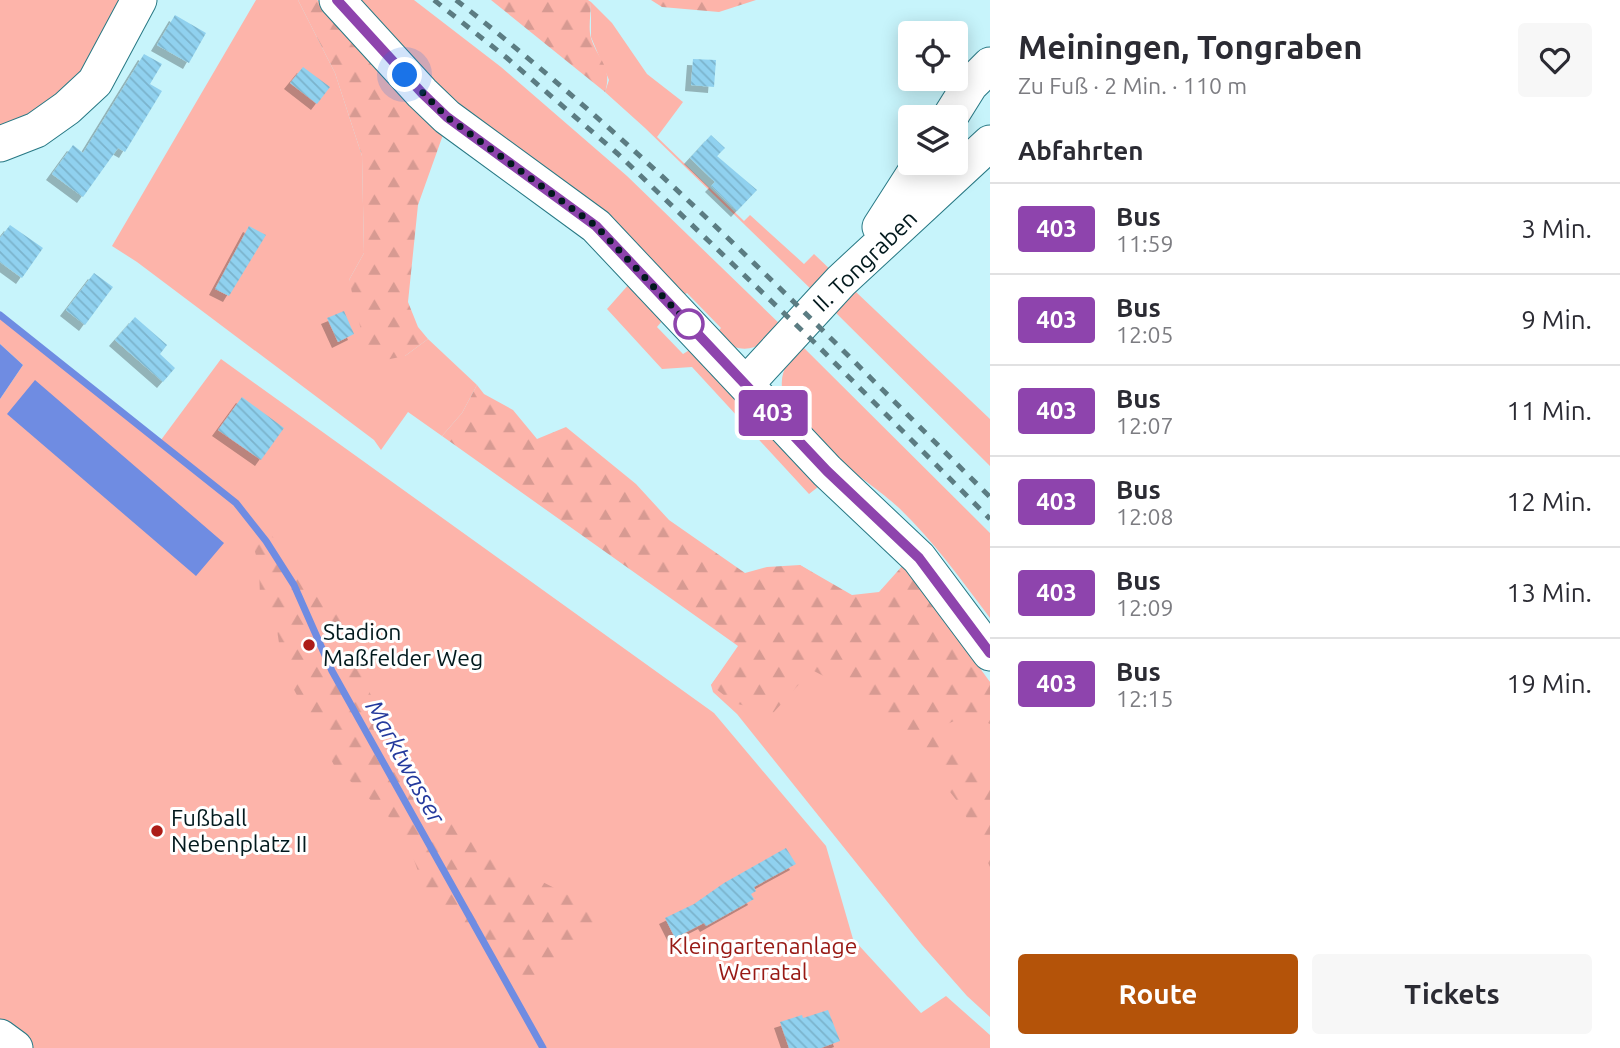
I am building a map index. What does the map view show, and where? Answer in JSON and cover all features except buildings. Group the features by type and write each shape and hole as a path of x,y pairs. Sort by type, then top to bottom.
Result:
{"street":[{"path":"0,144 36,130 67,108 95,82 139,0"},
{"path":"337,0 447,117 596,226 827,471 919,558 990,653"},
{"path":"958,105 970,85 990,65"},
{"name":"II. Tongraben","path":"746,384 841,281 990,143"},
{"path":"841,281 892,211 914,175"},
{"path":"0,1037 15,1048"}],"green space":[{"path":"0,0 124,0 86,65 62,93 31,115 0,127"},
{"path":"256,0 298,0 335,73 362,156 364,253 349,280 405,356 428,339 477,385 462,413 442,436 408,412 381,450 374,440 112,246"},
{"path":"298,0 317,0 325,5 444,132 418,205 408,302 418,327 428,339 405,356 380,361 365,347 349,280 364,253 362,156 335,73"},
{"path":"354,0 414,0 501,67 627,176 783,327 766,341 751,348 734,347 726,342 716,334 721,328 687,293 682,296 587,200 556,175 467,120"},
{"path":"491,0 591,2 590,34 606,70 605,92"},
{"path":"651,0 756,0 719,12 662,7"},
{"path":"591,2 612,23 647,74 683,102 657,137 744,221 750,215 804,264 814,254 834,273 816,294 605,92 609,80 591,37"},
{"path":"630,283 663,320 657,327 683,354 691,349 818,487 809,494 692,367 662,369 607,309"},
{"path":"846,291 856,292 990,419 990,466 830,307"},
{"name":"Stadion Maßfelder Weg","path":"0,316 158,444 221,359 714,713 826,846 853,939 921,1013 946,996 990,1035 990,1048 0,1048 0,399 23,365 0,344"},
{"path":"799,343 990,533 990,618 947,561 911,520 830,453 798,421 787,404 782,381 787,364"},
{"path":"477,385 484,394 513,410 537,439 566,427 636,484 669,520 745,573 767,567 800,565 852,595 879,592 904,564 990,682 990,724 969,714 939,728 958,754 990,773 990,867 961,806 918,751 835,682 812,670 773,713 734,703 711,685 738,646 442,436 462,413"},
{"path":"260,530 269,533 284,548 381,657 369,691 380,715 413,777 462,833 497,859 592,907 604,919 599,936 559,962 525,989 509,986 470,939 434,904 422,882 403,830 335,767 283,669 277,630 260,597 259,567 251,536"},
{"path":"800,565 990,682 990,1017 967,996 922,945 737,714 713,692 711,685"}],"water":[{"path":"0,344 23,365 0,399"},
{"path":"35,380 224,543 196,576 7,414"}],"waterway":[{"name":"Marktwasser","path":"0,315 236,503 266,541 294,585 332,671 543,1048"}],"railway":[{"path":"434,0 507,58 618,154 815,343 990,519"},
{"path":"456,0 527,57 664,178 796,304 990,497"}],"bus line":[{"name":"403","path":"337,0 447,117 596,226 827,471 919,558 990,653"}],"place":[{"name":"Stadion Maßfelder Weg","path":"309,645"},
{"name":"Fußball Nebenplatz II","path":"157,831"}],"route":[{"path":"405,75 447,117 583,214 689,324"}],"park label":[{"name":"Kleingartenanlage Werratal","path":"763,959"}]}
